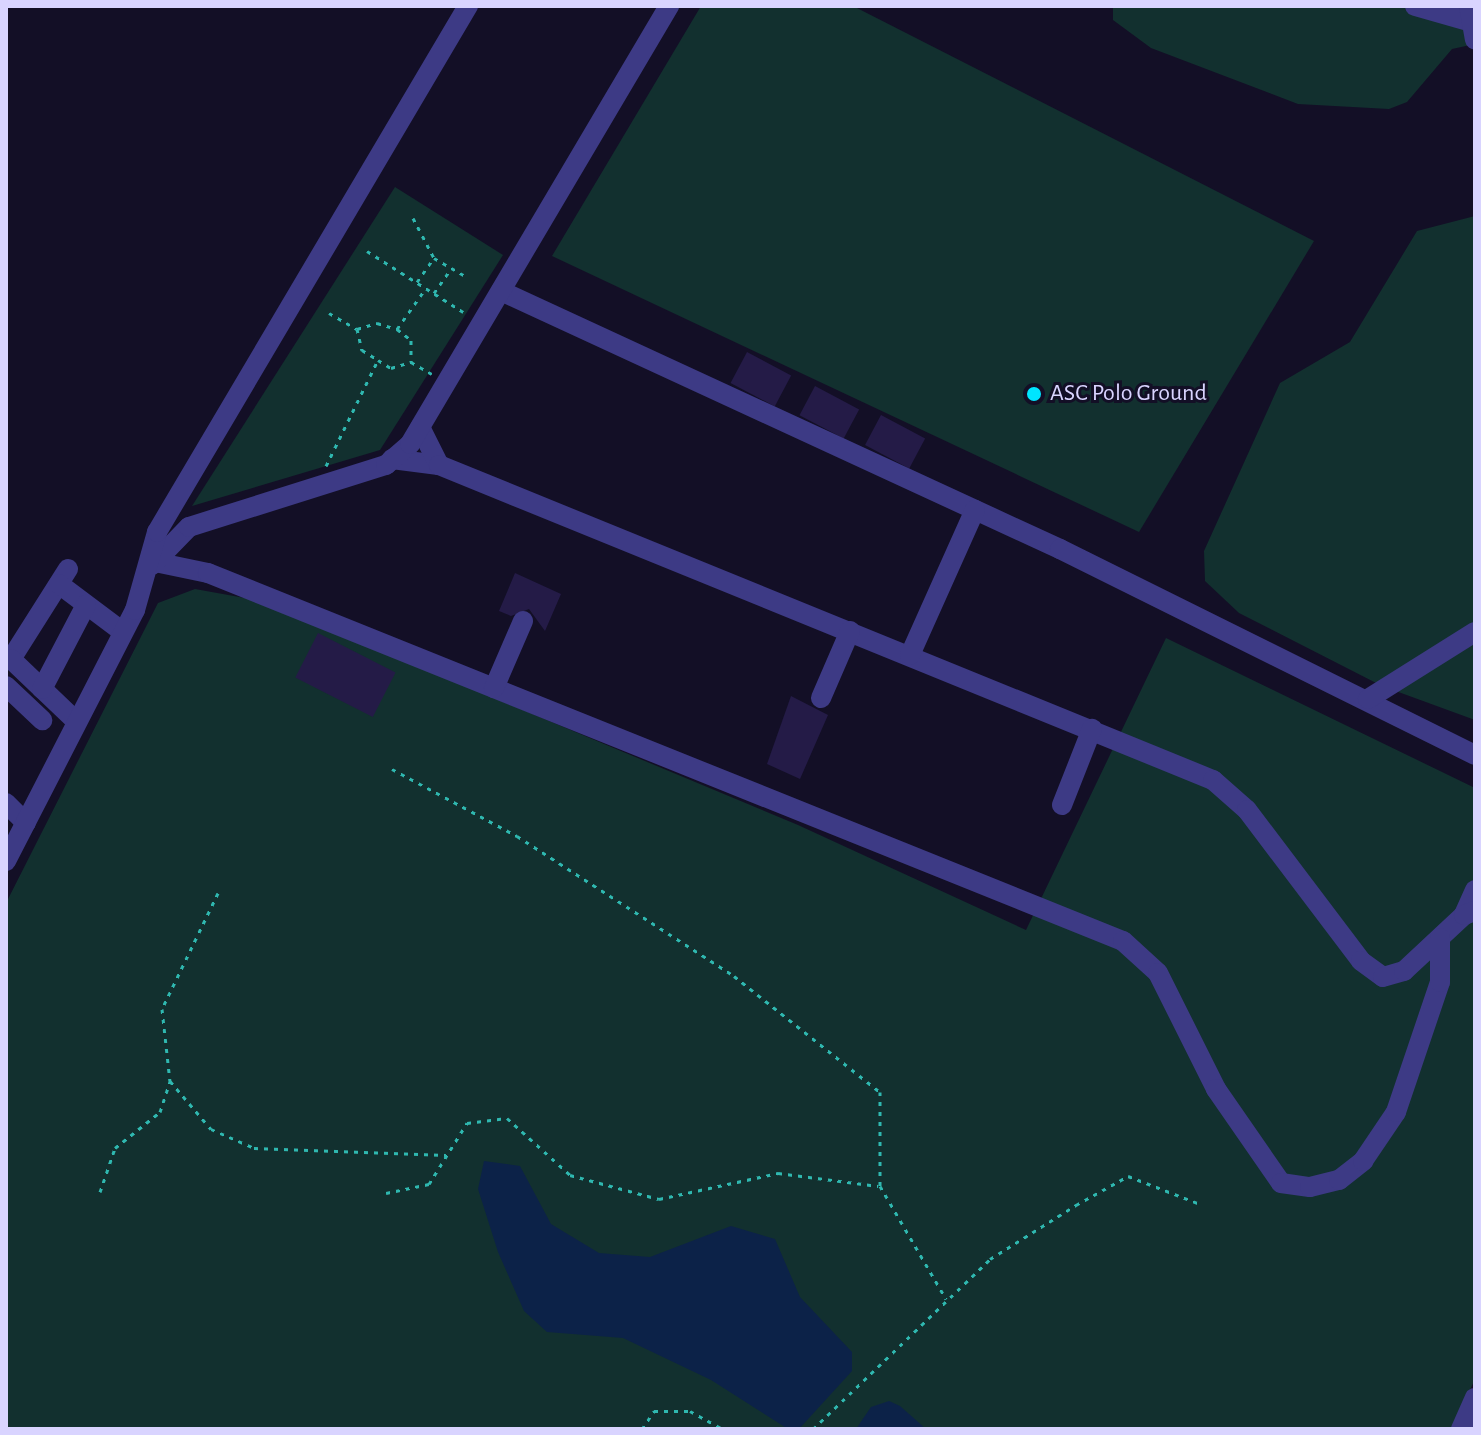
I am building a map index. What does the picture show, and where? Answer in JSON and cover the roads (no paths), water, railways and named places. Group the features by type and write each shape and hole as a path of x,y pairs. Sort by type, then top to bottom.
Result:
{"lane":[{"path":"6,861 13,814 77,722 123,632 150,567 157,532 468,6"},
{"path":"392,459 420,427 669,6"},
{"path":"1415,6 1473,23"},
{"path":"501,291 975,510 1368,699 1475,755"},
{"path":"420,427 439,465"},
{"path":"150,567 189,527 316,487 392,459 439,465 1092,729 1226,790 1372,971 1383,977 1404,971 1470,913 1475,890"},
{"path":"910,655 975,510"},
{"path":"150,567 208,573 1123,941 1153,966 1216,1089 1281,1183 1310,1187 1339,1180 1363,1161 1396,1112 1440,982 1440,938"},
{"path":"77,722 42,689 8,664 63,577 86,605 123,632"},
{"path":"42,689 86,605"},
{"path":"494,688 523,621"},
{"path":"821,698 850,631"},
{"path":"1368,699 1475,632"},
{"path":"6,686 42,720"},
{"path":"1062,805 1092,729"},
{"path":"1461,1429 1475,1398"}],"water":[{"path":"484,1161 520,1166 551,1224 599,1253 650,1257 731,1226 775,1239 800,1297 852,1352 852,1371 799,1429 788,1429 711,1380 623,1338 547,1332 524,1311 498,1252 478,1189"},
{"path":"889,1401 900,1406 926,1429 856,1429 871,1407"}],"place":[{"name":"ASC Polo Ground","path":"1034,394"}]}
